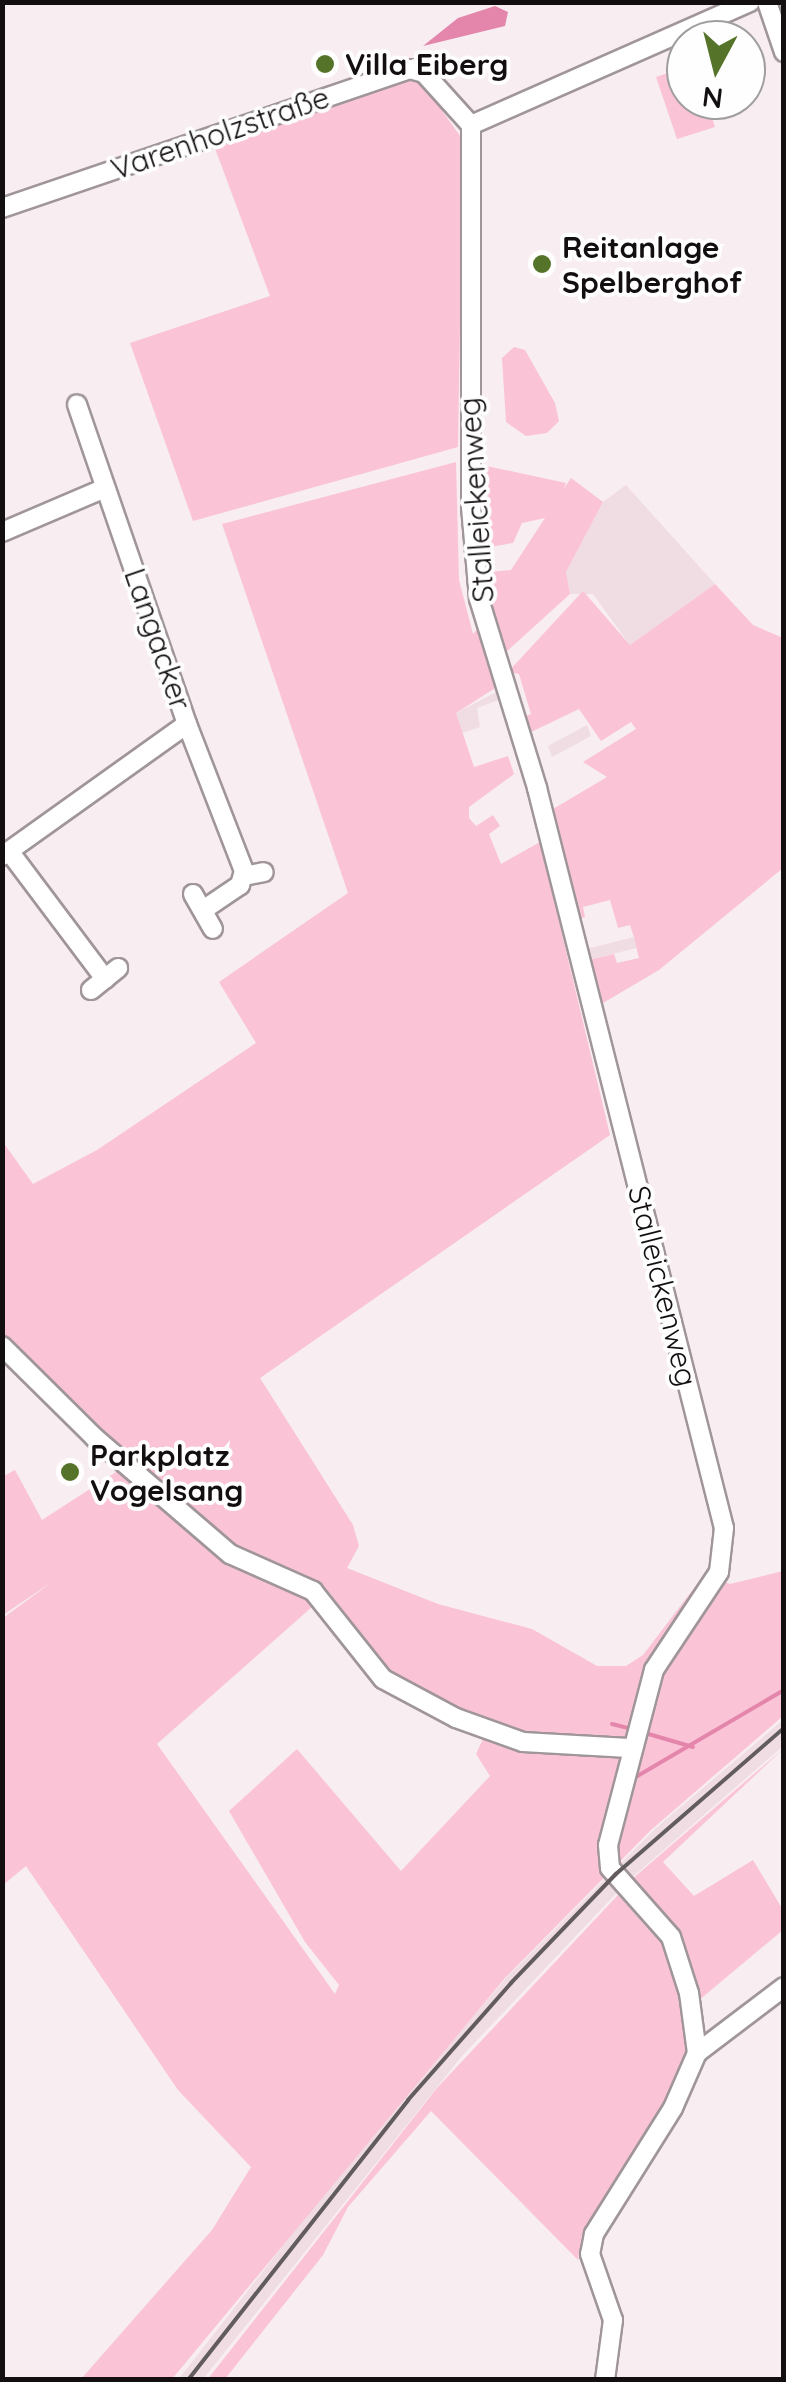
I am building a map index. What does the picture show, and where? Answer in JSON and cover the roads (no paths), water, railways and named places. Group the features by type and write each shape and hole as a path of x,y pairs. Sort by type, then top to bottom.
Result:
{"street":[{"path":"471,125 750,2"},
{"path":"767,2 784,52"},
{"name":"Varenholzstraße","path":"2,208 410,69 424,73 471,125"},
{"name":"Stalleickenweg","path":"471,125 471,507 479,600 540,801 724,1528 719,1572 654,1670 633,1735 608,1861 671,1937 689,1993 697,2053"},
{"name":"Langacker","path":"77,404 187,724 6,853 105,979"},
{"path":"2,532 105,488"},
{"path":"187,724 244,876"},
{"path":"213,929 198,902 244,876 264,872"},
{"path":"2,1346 96,1438 230,1554 313,1591 383,1679 456,1718 522,1742 633,1735"},
{"path":"606,2380 613,2320 590,2254 594,2234 672,2108 697,2053 784,1988"}],"waterway":[{"path":"634,1778 784,1690"},
{"path":"612,1724 632,1729"},
{"path":"645,1733 693,1747"}],"railway":[{"path":"188,2380 408,2100 511,1983 616,1874 784,1728"}],"place":[{"name":"Villa Eiberg","path":"325,64"},
{"name":"Reitanlage Spelberghof","path":"542,264"},
{"name":"Parkplatz Vogelsang","path":"70,1472"}]}
